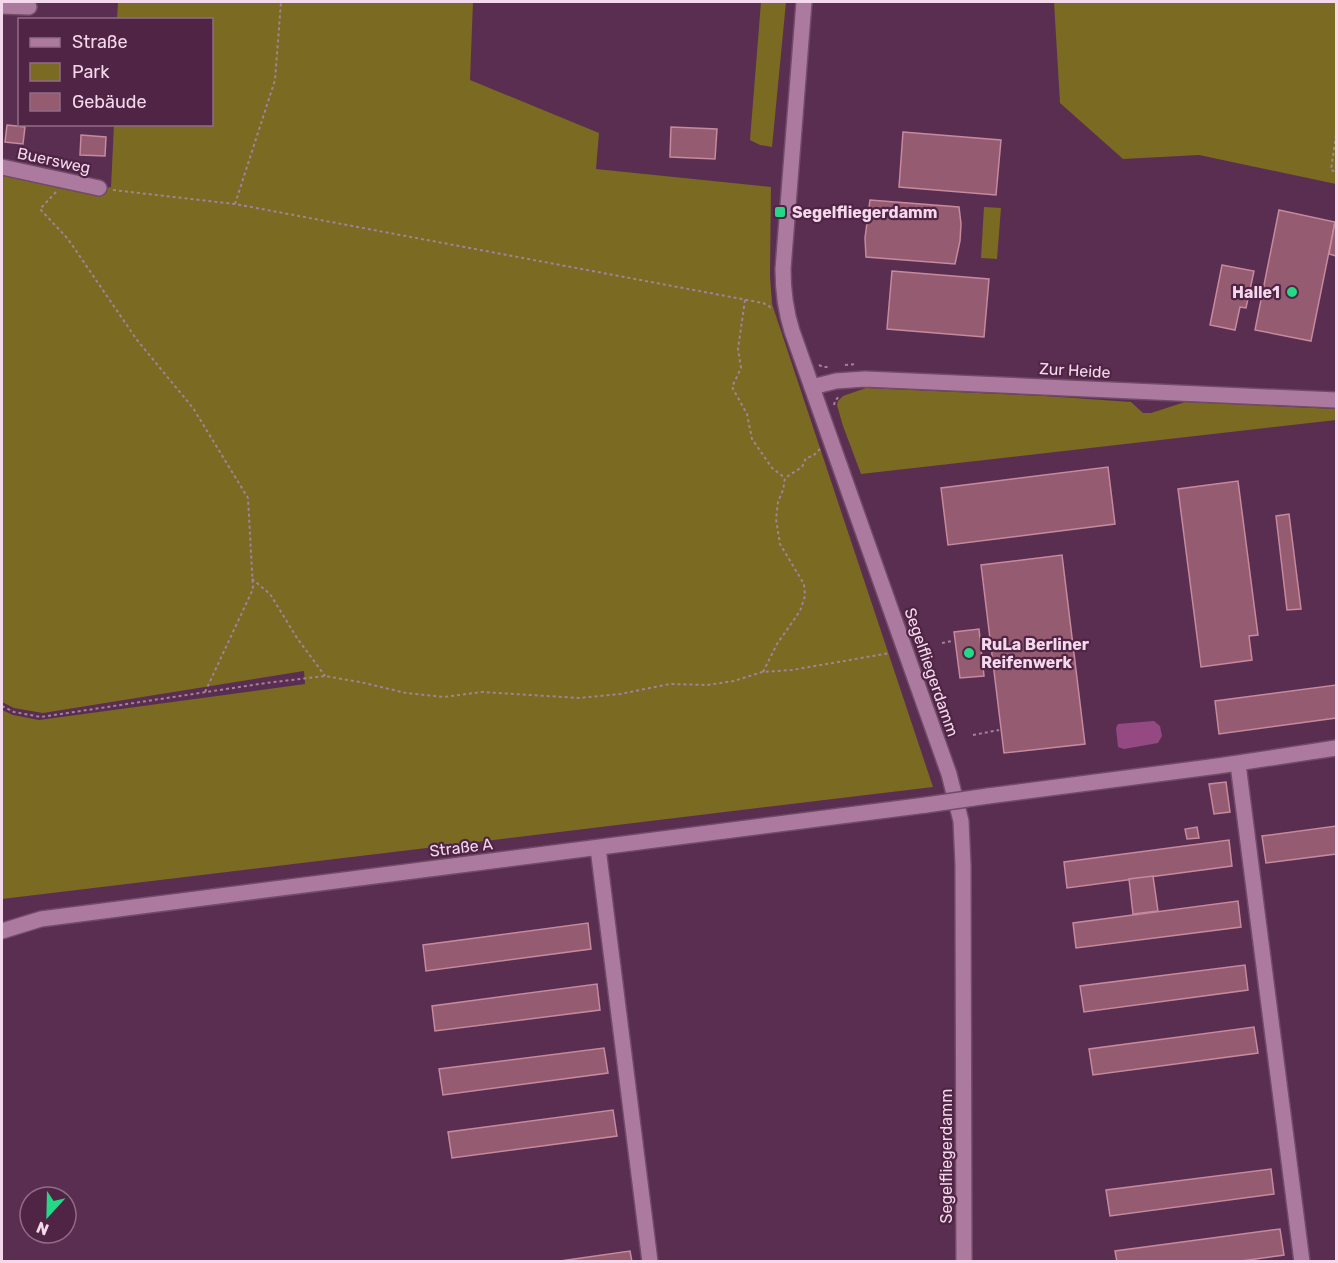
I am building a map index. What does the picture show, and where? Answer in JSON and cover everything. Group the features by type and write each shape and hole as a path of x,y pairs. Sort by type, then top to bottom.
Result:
{"street":[{"name":"Segelfliegerdamm","path":"804,2 783,292 786,312 949,774 961,820 964,1262"},
{"path":"2,6 28,7"},
{"name":"Buersweg","path":"2,167 99,188"},
{"name":"Zur Heide","path":"812,387 846,372 900,380 1336,400"},
{"name":"Straße A","path":"2,931 41,919 1238,764 1336,748"},
{"path":"1238,764 1302,1262"},
{"path":"598,848 650,1262"}],"path":[{"path":"235,204 275,80 281,2"},
{"path":"1336,135 1331,170 1336,172"},
{"path":"66,181 40,209 68,239 137,340 193,408 248,498 253,589 205,692"},
{"path":"99,188 235,204 763,303 770,306 776,315"},
{"path":"745,300 738,349 741,368 732,387 747,414 752,439 772,468 785,478"},
{"path":"818,365 846,372 862,365"},
{"path":"834,408 835,401 840,394 849,390 846,372"},
{"path":"785,478 796,472 806,458 813,456 830,438"},
{"path":"762,672 777,644 800,611 805,596 804,584 780,544 776,519 785,478"},
{"path":"252,579 270,594 297,638 325,676"},
{"path":"942,643 952,641"},
{"path":"2,706 14,712 40,717 325,676 406,693 444,697 482,692 579,698 620,694 670,684 725,683 762,672 792,670 905,650"},
{"path":"973,735 999,730"}],"green space":[{"path":"118,2 473,2 470,80 599,133 596,169 771,187 772,304 933,787 2,899 2,710 13,715 39,720 305,684 304,671 43,713 14,708 2,702 2,174 89,192 111,187 114,126 213,126 213,18 117,18"},
{"path":"761,2 786,2 772,147 750,140"},
{"path":"1054,2 1336,2 1336,184 1199,155 1123,159 1060,103"},
{"path":"984,207 1001,208 997,259 981,258"},
{"path":"866,388 1131,402 1143,413 1151,413 1185,402 1336,409 1336,420 861,474 837,405 843,396"}],"shaded area":[{"path":"1154,721 1160,726 1162,736 1158,743 1124,749 1118,747 1116,728 1118,724"}],"building":[{"path":"7,125 25,127 23,144 5,142"},
{"path":"671,127 717,129 715,159 670,157"},
{"path":"903,132 1001,140 996,195 899,187"},
{"path":"81,135 106,137 105,156 80,155"},
{"path":"870,200 959,207 960,241 955,264 866,257 865,238"},
{"name":"Halle1","path":"1279,210 1335,222 1311,341 1255,330"},
{"path":"1336,222 1336,256 1329,254"},
{"path":"1222,265 1254,271 1246,308 1240,307 1235,330 1210,325"},
{"path":"892,271 989,279 984,337 887,329"},
{"path":"1108,467 1115,524 948,545 941,488"},
{"path":"1238,481 1258,635 1249,636 1252,660 1201,667 1178,489"},
{"path":"1289,514 1301,609 1287,610 1276,516"},
{"path":"1062,555 1085,744 1004,753 981,565"},
{"path":"979,629 984,676 960,678 954,632"},
{"path":"1336,685 1336,718 1219,734 1215,701"},
{"path":"1226,782 1230,812 1214,814 1209,784"},
{"path":"1336,826 1336,854 1266,863 1262,836"},
{"path":"1197,827 1199,838 1187,839 1185,829"},
{"path":"1229,840 1232,866 1067,888 1064,862"},
{"path":"1153,876 1158,911 1133,914 1129,879"},
{"path":"1238,901 1241,927 1076,948 1073,923"},
{"path":"588,923 591,949 426,971 423,945"},
{"path":"1245,965 1248,990 1084,1012 1080,986"},
{"path":"597,984 600,1010 435,1031 432,1006"},
{"path":"1254,1027 1258,1053 1093,1075 1089,1049"},
{"path":"604,1048 608,1073 443,1095 439,1069"},
{"path":"613,1110 617,1136 452,1158 448,1132"},
{"path":"1271,1169 1274,1194 1110,1216 1106,1190"},
{"path":"1280,1229 1284,1255 1234,1262 1117,1262 1115,1251"},
{"path":"630,1251 632,1262 553,1262"}],"place":[{"name":"Segelfliegerdamm","path":"780,212"},
{"name":"Halle1","path":"1292,292"},
{"name":"RuLa Berliner Reifenwerk","path":"969,653"}]}
